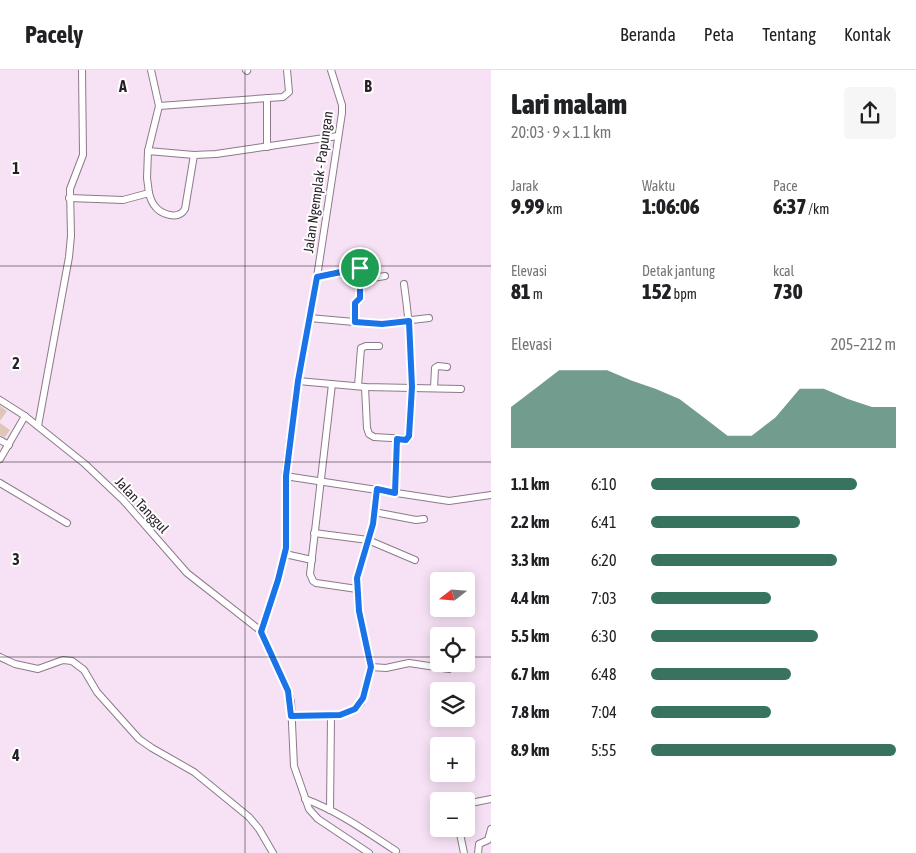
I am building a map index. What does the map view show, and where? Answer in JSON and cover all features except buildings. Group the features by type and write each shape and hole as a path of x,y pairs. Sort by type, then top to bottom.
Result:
{"street":[{"path":"38,426 69,257 71,236 70,184 83,155 82,70"},
{"path":"151,70 159,106 148,151 147,178 152,203 157,209 172,215 182,213 185,209 194,155"},
{"path":"159,106 283,97 289,92 287,70"},
{"name":"Jalan Ngemplak - Papungan","path":"261,632 285,554 286,476 298,381 317,277 342,109 331,70"},
{"path":"267,98 267,147"},
{"path":"148,151 194,155 216,154 338,136"},
{"path":"69,198 122,200 149,193"},
{"path":"317,277 360,268 360,298 355,303 355,322"},
{"path":"360,280 385,276"},
{"path":"379,346 366,346 361,350 362,386 367,428 369,434 374,437 406,440 409,436 412,387 409,321 404,284"},
{"path":"310,318 382,324 429,318"},
{"path":"434,388 435,368 438,366 447,367"},
{"path":"298,381 362,386 461,389"},
{"path":"332,384 310,574 312,581 316,584 357,589"},
{"name":"Jalan Tanggul","path":"0,400 25,416 85,464 123,500 187,573 261,632"},
{"path":"0,459 25,416"},
{"path":"395,493 397,439"},
{"path":"0,440 9,445"},
{"path":"286,476 449,501 491,495"},
{"path":"0,483 67,523"},
{"path":"291,716 331,716 350,711 360,703 371,667 359,611 357,578 368,540 377,489"},
{"path":"374,512 416,520 424,519"},
{"path":"314,533 368,540 415,560"},
{"path":"285,554 312,560"},
{"path":"261,632 288,691 294,766 307,804 318,819 369,853"},
{"path":"0,657 16,664 38,668 44,668 63,660 72,661 84,670 97,692 139,739 194,772 249,816 273,853"},
{"path":"371,667 386,668 410,663 430,666"},
{"path":"330,810 331,716"},
{"path":"475,802 491,799"},
{"path":"307,804 330,810 396,850"},
{"path":"478,853 479,843 488,840 491,829"},
{"path":"461,837 464,853"}],"route":[{"path":"360,268 360,298 355,303 355,322 382,324 409,321 412,387 409,436 406,440 397,439 395,493 377,489 373,524 357,578 359,611 371,667 363,698 355,709 340,715 291,716 291,702 288,691 261,632 286,548 286,476 298,381 317,277 360,268"}]}
